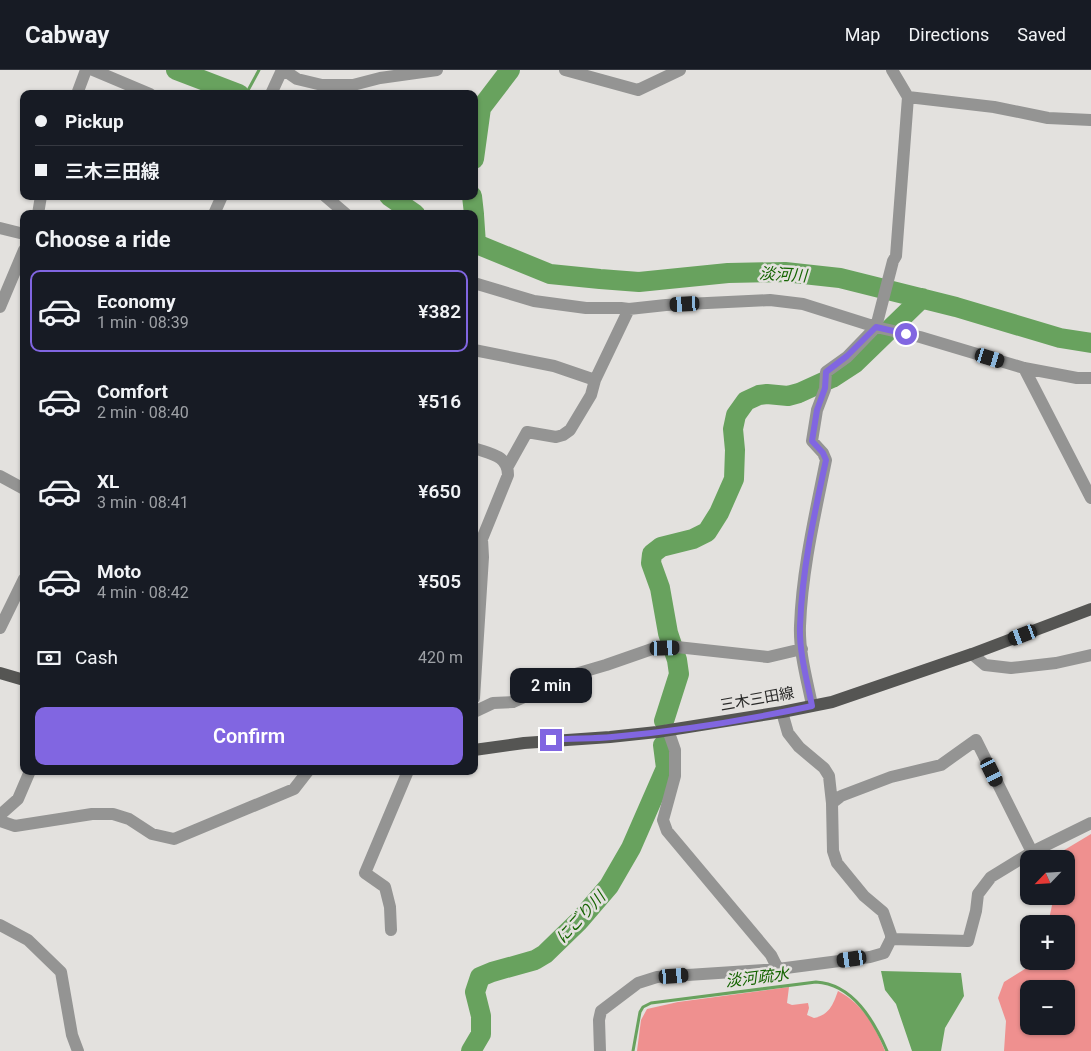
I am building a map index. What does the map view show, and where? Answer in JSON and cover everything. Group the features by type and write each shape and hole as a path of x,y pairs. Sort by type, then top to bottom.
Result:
{"main road":[{"name":"三木三田線","path":"478,749 524,743 610,737 668,730 832,702 972,654 1091,609"},
{"path":"0,673 20,679"}],"street":[{"path":"78,90 86,70"},
{"path":"93,70 140,90"},
{"path":"273,90 282,72 297,79 322,85 353,85 380,78 438,70"},
{"path":"568,70 638,90 680,70"},
{"path":"812,706 800,627 806,559 826,460 823,453 812,441 817,410 825,388 826,372 847,356 876,327 893,261 896,256 908,98 892,70"},
{"path":"908,98 994,107 1048,118 1091,120"},
{"path":"330,200 341,210"},
{"path":"0,228 20,233"},
{"path":"0,307 20,260"},
{"path":"478,284 534,300 586,308 629,309 666,304 770,300 803,304 876,327 920,337 1024,368 1077,378 1091,378"},
{"path":"478,642 484,557 482,539 508,475 508,466 527,432 556,437 570,430 591,395 595,380 629,309"},
{"path":"478,351 554,366 595,380"},
{"path":"1024,368 1091,498"},
{"path":"478,450 503,459 508,466"},
{"path":"0,476 20,487"},
{"path":"0,628 20,587"},
{"path":"478,710 493,704 513,702 572,675 652,649 677,648 768,657 802,650"},
{"path":"972,654 986,665 1012,668 1056,664 1091,655"},
{"path":"600,1051 599,1020 601,1011 638,983 657,976 778,969 870,957 884,953 891,940 884,912 864,896 837,863 833,851 831,786 824,768 799,747 788,733 782,712"},
{"path":"668,730 675,750 675,776 663,820 667,831 771,955 778,969"},
{"path":"832,804 841,796 891,777 941,765 976,740 1031,850"},
{"path":"0,815 18,799 28,775"},
{"path":"0,820 15,826 92,814 113,814 129,819 152,834 174,839 294,788 305,775"},
{"path":"391,930 390,907 386,887 365,873 406,775"},
{"path":"1036,850 1091,823"},
{"path":"891,940 968,941 976,911 978,894 991,877 1020,859"},
{"path":"0,925 28,940 61,972 72,1035 78,1051"}],"shaded area":[{"path":"1091,834 1091,1051 1004,1051 1006,1021 998,998 1004,982 1023,970 1075,970 1075,915 1050,915 1052,905 1075,905 1075,850 1064,850"},
{"path":"881,971 961,973 964,996 945,1028 941,1051 912,1051 896,1004 885,990"},
{"path":"789,987 787,1003 792,1005 808,1003 807,1015 814,1018 819,1017 830,1009 838,991 847,996 867,1016 885,1051 637,1051 641,1020 647,1009 678,1002"}],"waterway":[{"name":"淡河川","path":"176,70 228,90"},
{"path":"248,90 259,70"},
{"path":"478,130 481,108 510,70"},
{"name":"淡河川","path":"395,200 409,210"},
{"path":"472,200 474,210"},
{"name":"淡河川","path":"478,245 550,274 600,279 639,282 728,273 785,272 840,278 956,307 1060,338 1091,343"},
{"name":"にごり川","path":"664,721 679,674 677,660 668,633 660,588 651,563 652,554 661,547 693,539 707,532 719,513 734,479 735,450 733,429 736,415 746,401 759,395 788,396 832,378 855,363 922,298"},
{"name":"にごり川","path":"471,1051 481,1034 481,1016 475,992 480,977 535,960 545,954 579,921 609,886 631,848 666,768 663,745"},
{"name":"淡河疏水","path":"633,1051 640,1012 643,1007 651,1003 816,982 829,984 841,989 861,1006 876,1028 887,1051"}],"route":[{"path":"551,740 658,732 812,706 800,627 806,559 826,460 823,453 812,441 817,410 825,388 826,372 847,356 876,327 906,334"}]}
